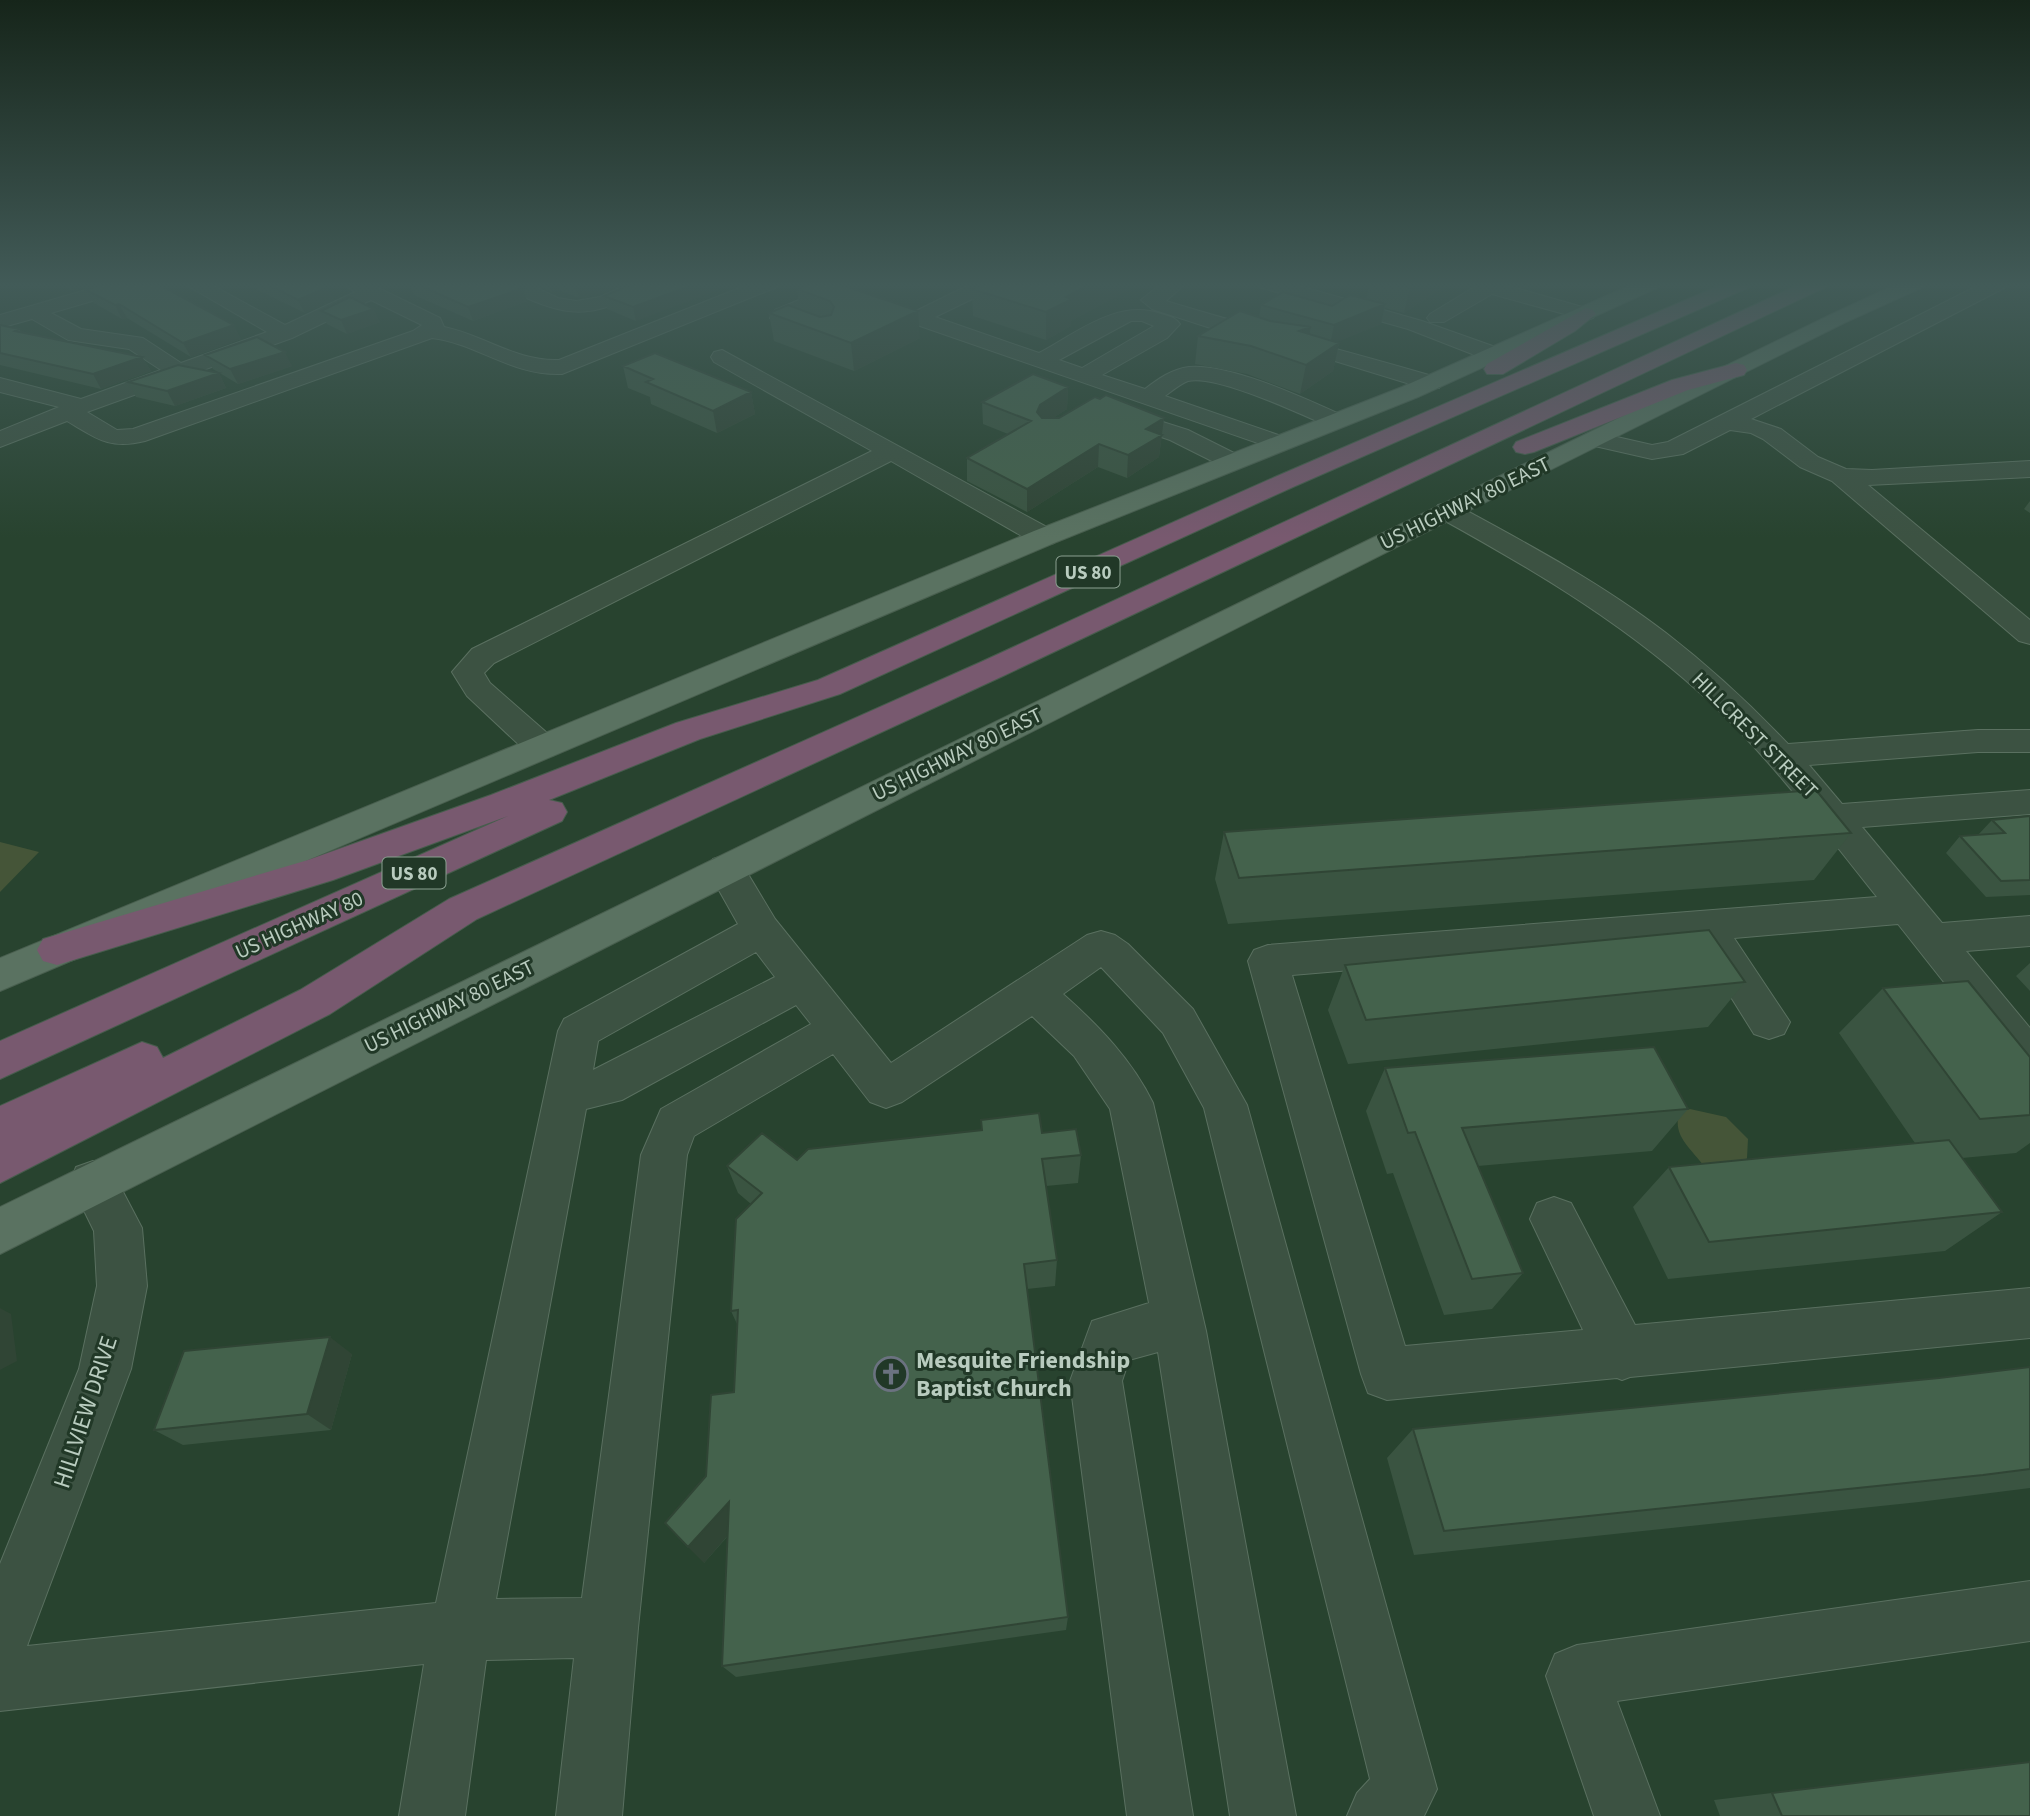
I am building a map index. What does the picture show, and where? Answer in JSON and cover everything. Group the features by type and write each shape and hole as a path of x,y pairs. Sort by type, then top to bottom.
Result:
{"highway":[{"path":"1347,455 1389,425 1497,368"},
{"name":"US 80","path":"829,687 1548,368"},
{"name":"US 80","path":"0,1128 463,909 992,668 1636,368"},
{"path":"1250,547 1319,529 1680,385 1736,370"},
{"path":"57,950 320,870 504,804 688,731 829,687"},
{"name":"US HIGHWAY 80","path":"0,1061 829,687"},
{"path":"0,1162 315,1002 463,909"}],"main road":[{"path":"0,975 1044,537 1464,368"},
{"name":"US HIGHWAY 80 EAST","path":"0,1231 93,1182 1741,368"}],"street":[{"path":"174,368 179,371"},
{"path":"0,440 188,368"},
{"path":"0,385 76,409 113,438 136,436 326,368"},
{"path":"531,368 558,368"},
{"path":"741,368 1044,537"},
{"path":"1060,368 1278,443"},
{"path":"1084,376 1098,368"},
{"path":"1380,368 1431,383"},
{"path":"1595,439 1652,452 1674,449 1833,368"},
{"path":"1148,398 1188,374 1209,375 1300,405 1336,421"},
{"path":"1130,418 1179,435 1231,461"},
{"path":"1726,422 1756,427 1772,434 1810,462 1841,476 2030,635"},
{"path":"542,747 478,689 468,672 483,656 890,452"},
{"path":"1841,476 1872,478 2030,469"},
{"name":"HILLCREST STREET","path":"1447,511 1547,566 1655,639 1726,699 1781,756 1833,817 2030,1059"},
{"path":"1781,756 1978,741 2030,741"},
{"path":"1833,817 2030,802"},
{"path":"726,869 761,930 886,1089 1101,946 1114,955 1178,1021 1225,1105 1405,1789 1380,1816"},
{"path":"2030,931 1919,924 1704,926 1268,961 1387,1374 1622,1354 2030,1313"},
{"path":"1704,926 1769,1022"},
{"path":"432,1816 460,1630 579,1031 761,930"},
{"path":"567,1093 606,1087 802,982"},
{"path":"1034,993 1089,1043 1130,1103 1178,1321 1263,1816"},
{"path":"589,1816 608,1628 664,1155 677,1123 839,1029"},
{"name":"HILLVIEW DRIVE","path":"0,1639 105,1368 120,1298 122,1286 118,1228 93,1182"},
{"path":"1554,1219 1622,1354"},
{"path":"1160,1816 1096,1381 1110,1339 1178,1321"},
{"path":"1627,1816 1577,1676 2030,1611"},
{"path":"0,1680 460,1630 608,1628"}],"green space":[{"path":"0,842 39,852 0,892"},
{"path":"1681,1107 1726,1117 1748,1139 1747,1158 1743,1165 1707,1170 1680,1134 1678,1117"}],"building":[{"path":"65,368 111,368 93,374"},
{"path":"170,368 192,368 219,373 167,391 128,382"},
{"path":"627,368 691,368 751,392 713,411 646,382 653,379"},
{"path":"1033,374 1068,387 1040,405 1037,412 1042,418 1059,418 1095,397 1100,399 1106,395 1164,418 1146,429 1162,435 1128,455 1099,444 1027,489 967,458 1031,421 982,402"},
{"path":"1816,790 1851,833 1239,878 1224,832"},
{"path":"2030,816 2030,880 2001,881 1960,836 2005,833 1992,820"},
{"path":"1709,930 1745,982 1366,1020 1345,965"},
{"path":"1968,981 2030,1057 2030,1115 1980,1119 1883,988"},
{"path":"1654,1047 1688,1109 1462,1128 1523,1273 1472,1279 1415,1132 1408,1133 1385,1068"},
{"name":"Mesquite Friendship Baptist Church","path":"1039,1113 1042,1133 1076,1129 1081,1155 1042,1159 1057,1260 1024,1264 1068,1617 722,1666 729,1502 688,1547 665,1523 706,1476 711,1395 734,1392 738,1310 731,1311 736,1219 762,1193 727,1166 762,1133 797,1160 808,1149 982,1130 981,1120"},
{"path":"1949,1140 2002,1212 1709,1242 1669,1167"},
{"path":"330,1337 307,1414 154,1430 184,1351"},
{"path":"2030,1367 2030,1469 1444,1531 1413,1429 1939,1378"},
{"path":"2030,1762 2030,1816 1782,1816 1772,1793"}],"place":[{"name":"Mesquite Friendship Baptist Church","path":"891,1374"}]}
